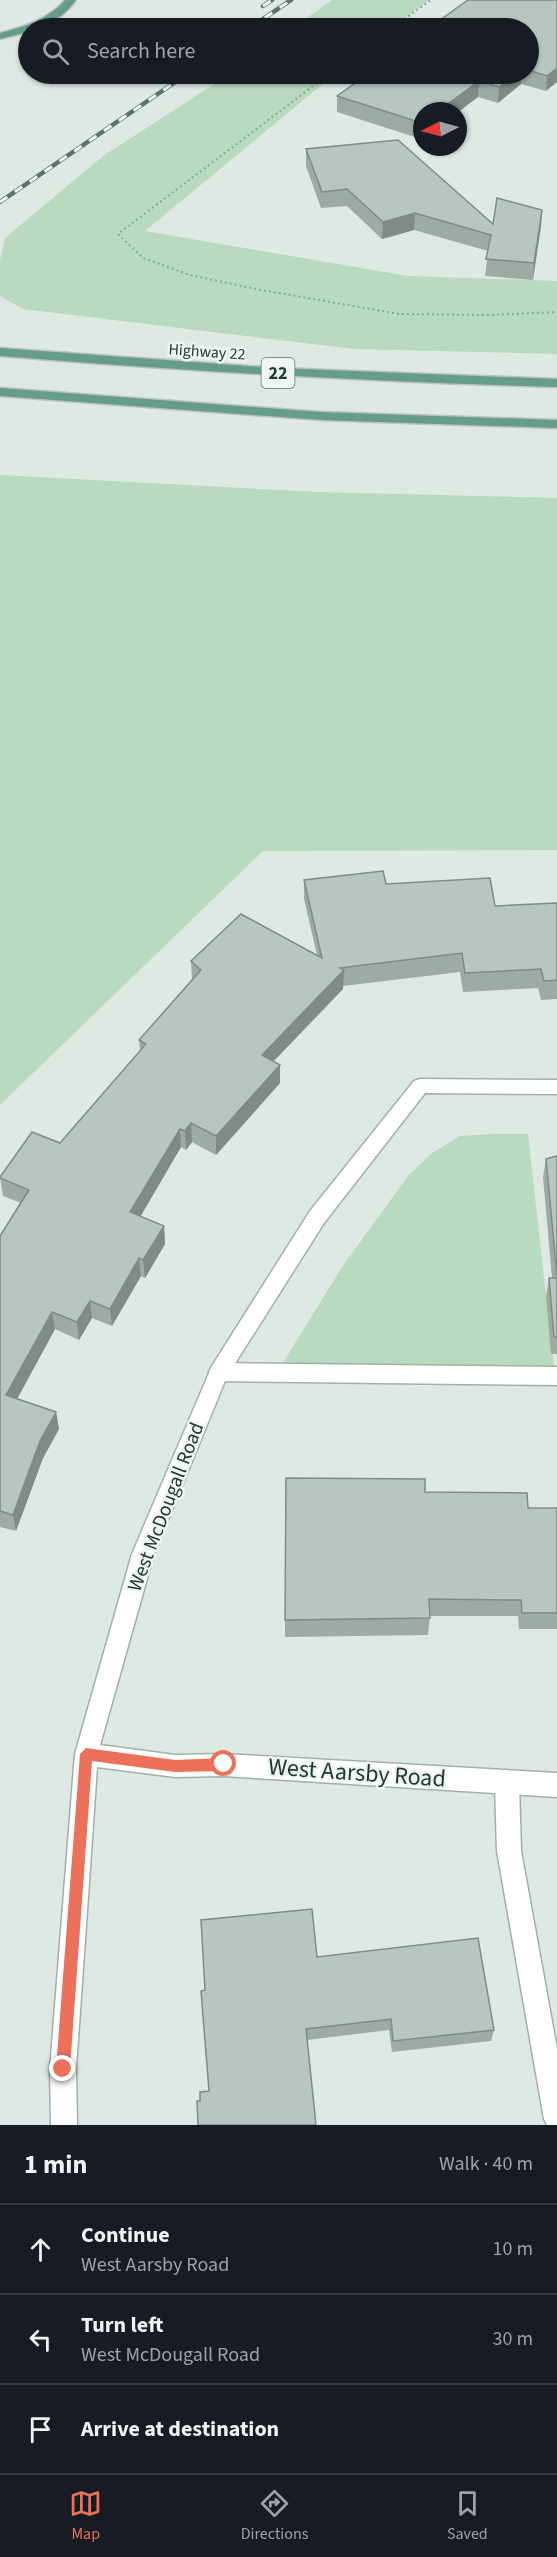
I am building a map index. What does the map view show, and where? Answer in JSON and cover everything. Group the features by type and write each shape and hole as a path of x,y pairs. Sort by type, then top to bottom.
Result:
{"main road":[{"path":"50,18 60,13 71,0"},
{"path":"0,36 18,32"},
{"name":"Highway 22","path":"0,352 194,368 407,380 557,384"},
{"name":"22","path":"0,392 321,416 557,424"}],"street":[{"name":"West McDougall Road","path":"64,2125 63,2069 86,1754 143,1554 219,1372 317,1217 420,1086 557,1087"},
{"path":"219,1372 557,1376"},
{"name":"West Aarsby Road","path":"86,1754 175,1766 224,1764 507,1784 557,1785"},
{"path":"507,1784 509,1851 557,2119"}],"path":[{"path":"406,18 431,0"},
{"path":"316,84 118,234 143,258 190,275 256,289 399,314 557,312"}],"green space":[{"path":"332,0 429,0 405,18 307,18"},
{"path":"215,84 323,84 145,231 408,276 557,281 557,354 354,349 23,309 0,296 0,260 5,238 103,156"},
{"path":"0,475 316,492 557,498 557,850 263,851 0,1105"},
{"path":"528,1134 554,1367 281,1366 342,1267 408,1176 432,1153 460,1136"}],"building":[{"path":"468,0 557,0 557,68 547,76 539,73 539,18 443,18"},
{"path":"354,84 475,84 450,102 413,102 413,120 337,96"},
{"path":"398,140 413,153 413,156 416,156 493,224 497,198 542,210 534,263 486,259 491,235 415,213 383,222 347,189 322,192 306,149"},
{"path":"383,871 386,884 490,878 495,906 557,903 557,980 544,981 541,969 465,973 462,953 340,968 344,970 262,1055 280,1065 216,1136 191,1123 185,1131 180,1129 130,1212 164,1226 143,1260 139,1258 110,1309 90,1301 77,1322 52,1312 6,1395 56,1412 40,1441 13,1515 0,1511 0,1236 29,1190 0,1177 32,1132 60,1143 146,1044 139,1040 201,970 191,961 241,914 322,958 304,880"},
{"path":"557,1156 557,1276 546,1159"},
{"path":"549,1278 557,1278 557,1337 554,1337"},
{"path":"286,1478 425,1479 425,1492 527,1493 528,1508 557,1508 557,1613 522,1613 521,1600 429,1599 430,1618 285,1620"},
{"path":"312,1909 317,1957 478,1938 494,2030 393,2041 391,2019 306,2029 316,2125 198,2125 197,2101 200,2101 200,2092 209,2091 201,1991 205,1990 201,1920"}],"railway":[{"path":"263,6 272,0"},
{"path":"265,18 291,0"},
{"path":"0,202 172,84"}],"route":[{"path":"63,2069 86,1754 175,1766 224,1764"}]}
